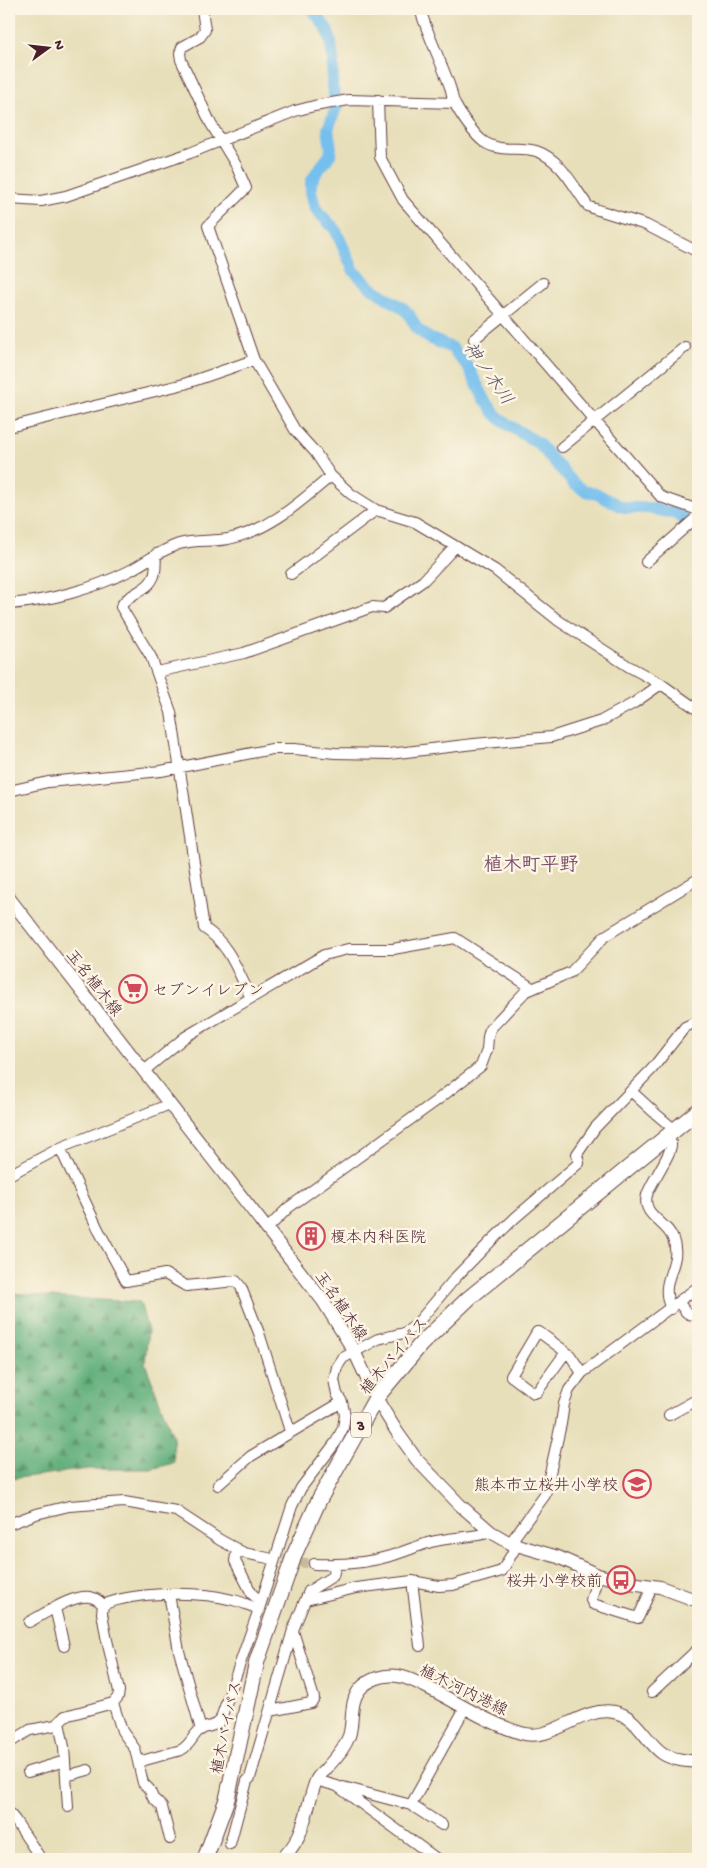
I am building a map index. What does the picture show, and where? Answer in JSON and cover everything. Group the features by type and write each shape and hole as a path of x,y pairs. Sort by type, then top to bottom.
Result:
{"highway":[{"name":"植木バイパス","path":"205,1859 227,1799 257,1662 295,1553 319,1500 376,1398 421,1344 469,1298 698,1111"}],"main road":[{"name":"玉名植木線","path":"9,898 324,1301 354,1351 376,1398 417,1460 460,1506 491,1532 514,1544 558,1557 598,1575 630,1583 660,1587 698,1601"},
{"name":"植木河内港線","path":"281,1859 298,1838 316,1780 343,1749 350,1735 354,1700 359,1690 368,1682 384,1676 398,1676 417,1683 465,1708 522,1734 533,1735 547,1732 594,1712 614,1712 627,1716 637,1725 650,1742 664,1754 677,1759 698,1762"}],"street":[{"path":"202,9 205,30 200,37 182,47 180,53 181,60 199,101 219,140 236,165 246,188 208,226 254,360 295,430 315,452 331,476 351,494 376,510 414,522 494,570 559,621 628,666 661,684 698,710"},
{"path":"420,9 455,103 472,130 484,142 502,150 535,151 545,155 555,161 588,206 646,225 698,252"},
{"path":"378,100 380,157 403,200 661,497 698,510"},
{"path":"9,199 41,201 66,196 156,166 295,112 327,104 341,101 378,100 455,103"},
{"path":"474,339 543,284"},
{"path":"562,447 685,347"},
{"path":"9,427 184,384 254,360"},
{"path":"9,604 34,602 78,591 129,571 156,554 180,544 214,542 250,533 289,512 331,476"},
{"path":"291,574 376,510"},
{"path":"646,562 698,516"},
{"path":"157,672 244,653 372,607 384,608 423,582 455,547"},
{"path":"156,554 154,578 124,601 121,607 144,644 157,672 171,712 204,928 216,935 225,946 251,998"},
{"path":"9,791 48,782 179,768 272,749 389,754 551,737 602,722 661,684"},
{"path":"267,1229 288,1208 436,1101 481,1066 487,1050 490,1028 524,992 571,972 605,936 698,879"},
{"path":"144,1071 185,1037 324,955 348,949 393,949 454,938 532,988"},
{"path":"138,1762 187,1746 201,1730 212,1727 220,1721 292,1506 301,1488 336,1442 343,1428 345,1415 334,1380 337,1367 343,1358 378,1339 404,1333 415,1326 456,1277 491,1240 579,1163 577,1154 595,1128 632,1092 685,1027 698,1021"},
{"path":"632,1092 656,1114 671,1133 670,1151 646,1198 651,1215 673,1237 677,1253 665,1289 666,1299 686,1313 694,1316 698,1314"},
{"path":"9,1175 60,1148 170,1104"},
{"path":"60,1148 98,1229 126,1281 164,1274 186,1286 236,1281 241,1287 259,1333 290,1431"},
{"path":"306,1600 356,1588 412,1581 439,1586 453,1585 502,1571 514,1544 545,1496 564,1404 569,1390 582,1372 698,1287"},
{"path":"566,1352 537,1392 534,1393 511,1376 537,1332 566,1352 570,1355 582,1372"},
{"path":"670,1415 698,1399"},
{"path":"218,1485 251,1456 290,1431 342,1402"},
{"path":"9,1524 36,1514 69,1506 124,1502 176,1511 244,1553 268,1558"},
{"path":"314,1564 347,1565 388,1557 431,1542 456,1537 478,1536 491,1532"},
{"path":"237,1549 235,1561 252,1594 260,1605"},
{"path":"230,1844 293,1630 309,1591 333,1576 336,1564"},
{"path":"598,1575 591,1600 593,1604 638,1618 648,1594"},
{"path":"412,1581 420,1646"},
{"path":"103,1605 140,1596 169,1594 218,1597 260,1605"},
{"path":"169,1594 179,1651 201,1730"},
{"path":"29,1622 55,1608 83,1597 91,1597 103,1605"},
{"path":"9,1743 30,1730 56,1725 65,1716 112,1703 118,1697 119,1691 102,1613 103,1605"},
{"path":"55,1608 64,1646"},
{"path":"270,1711 312,1703 314,1698 293,1630"},
{"path":"652,1692 698,1649"},
{"path":"112,1703 122,1731 135,1749 143,1783 162,1807 170,1839"},
{"path":"412,1805 465,1708"},
{"path":"59,1722 65,1761 68,1807"},
{"path":"28,1772 65,1761"},
{"path":"66,1776 88,1770"},
{"path":"316,1780 412,1805 442,1825"},
{"path":"337,1786 437,1859"},
{"path":"9,1814 16,1820 41,1859"}],"green space":[{"path":"15,1293 62,1298 140,1302 148,1331 145,1363 173,1437 174,1463 151,1469 88,1469 9,1479 9,1295"}],"waterway":[{"name":"神ノ木川","path":"312,9 327,29 331,43 333,61 332,87 337,105 328,129 331,148 330,155 311,182 311,192 315,207 335,229 354,271 370,287 403,308 409,314 417,329 429,338 452,348 468,367 494,413 505,423 538,443 574,484 585,491 597,494 620,506 648,508 674,513 698,528"}],"tunnel":[{"path":"268,1558 314,1564"}],"place":[{"name":"セブンイレブン","path":"133,989"},
{"name":"榎本内科医院","path":"311,1236"},
{"name":"熊本市立桜井小学校","path":"637,1484"},
{"name":"桜井小学校前","path":"621,1580"}],"district":[{"name":"植木町平野","path":"531,863"}]}
